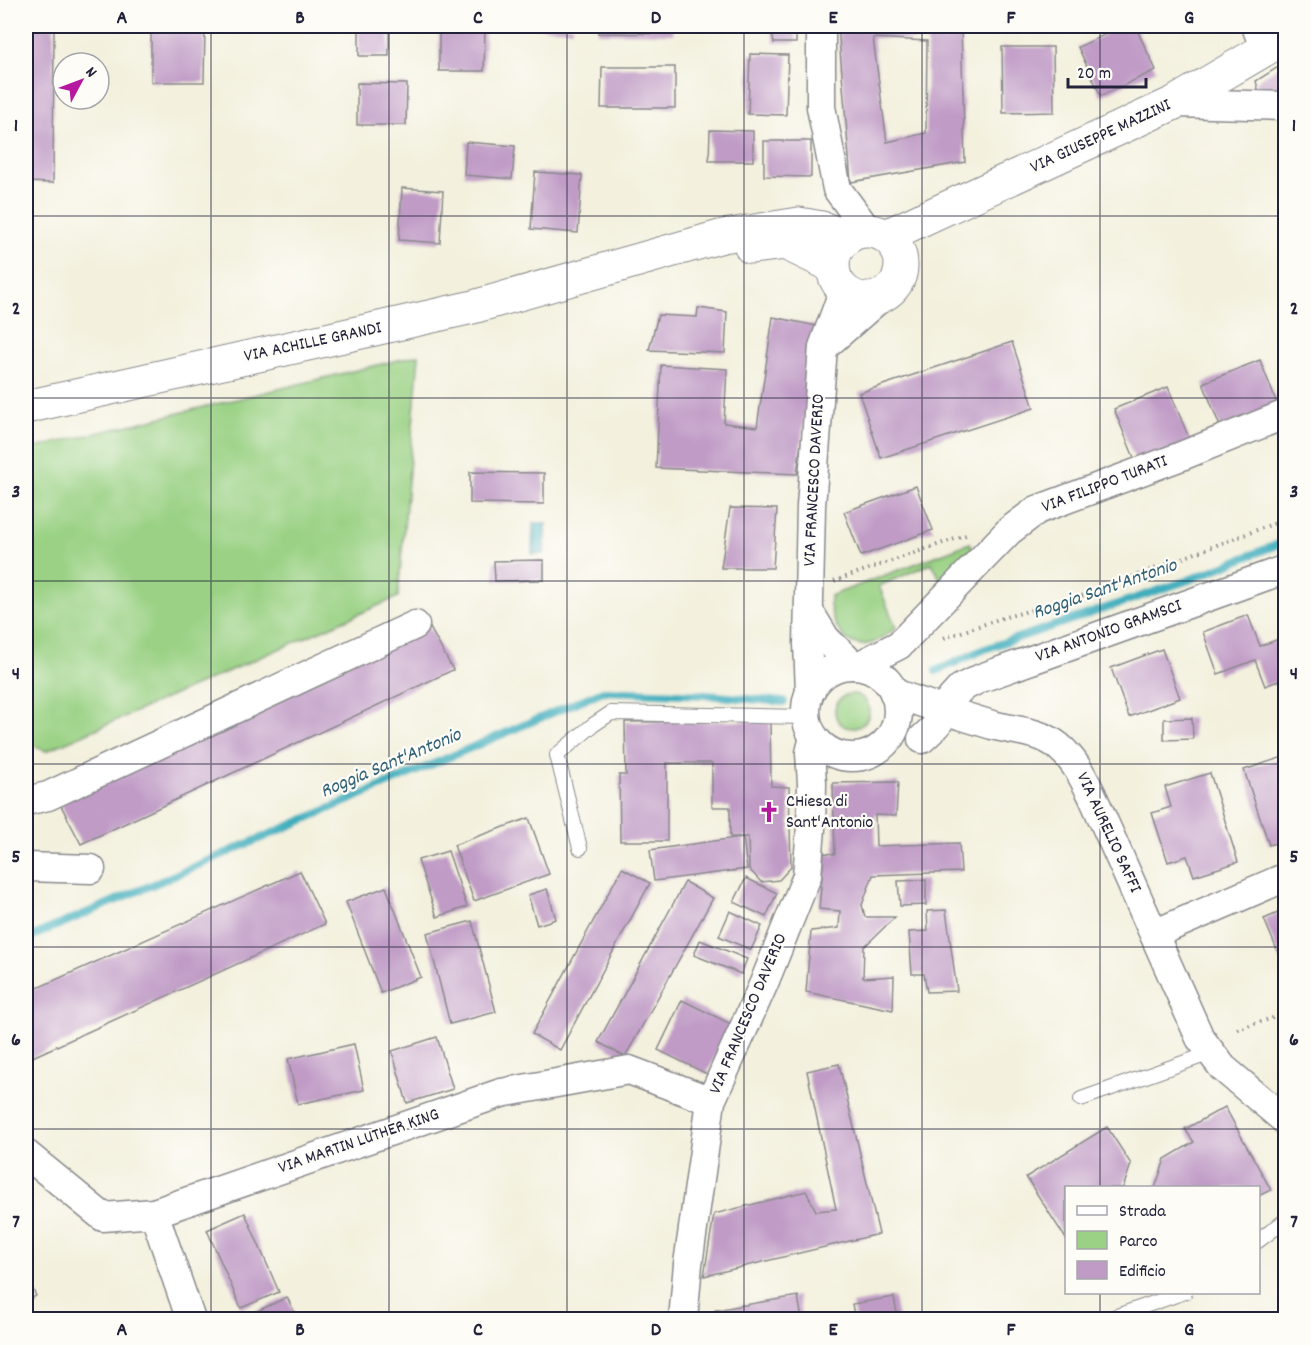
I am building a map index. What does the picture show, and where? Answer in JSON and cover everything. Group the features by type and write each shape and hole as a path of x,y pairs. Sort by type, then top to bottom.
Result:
{"main road":[{"name":"VIA GIUSEPPE MAZZINI","path":"867,234 976,195 1174,103 1269,37"},
{"name":"VIA GIUSEPPE MAZZINI","path":"902,265 976,195"},
{"name":"VIA ACHILLE GRANDI","path":"26,407 473,307 723,236 800,224 867,234"},
{"path":"867,234 898,251 902,265 897,281 882,296 868,298 855,296 838,277 836,252 867,234"},
{"name":"VIA ACHILLE GRANDI","path":"599,272 721,251 785,243 838,277"}],"street":[{"path":"821,26 821,107 837,189 867,234"},
{"path":"1174,103 1286,106"},
{"name":"VIA FRANCESCO DAVERIO","path":"683,1320 688,1264 711,1101 764,983 807,876 812,783 808,644 811,506 823,347 838,277"},
{"path":"823,347 882,296"},
{"name":"VIA FILIPPO TURATI","path":"892,688 890,666 899,645 1009,531 1037,510 1179,458 1286,414"},
{"name":"VIA ANTONIO GRAMSCI","path":"922,739 938,725 951,699 962,688 981,678 1286,569"},
{"path":"810,601 826,639 856,665"},
{"path":"26,801 48,796 415,625"},
{"name":"VIA FILIPPO TURATI","path":"856,665 899,645"},
{"path":"856,665 871,669 892,688 897,706 897,719 893,732 886,742 876,751 864,756 851,758 838,756 829,751 810,715 818,681 828,672 840,667 856,665"},
{"name":"VIA AURELIO SAFFI","path":"892,688 945,711 1016,731 1036,734 1057,745 1075,763 1089,789 1200,1038 1223,1068 1286,1121"},
{"name":"VIA AURELIO SAFFI","path":"886,742 1016,731"},
{"path":"812,783 827,763 838,756"},
{"path":"26,867 91,869"},
{"path":"1154,934 1286,877"},
{"name":"VIA MARTIN LUTHER KING","path":"26,1154 103,1217 154,1213 501,1093 629,1070 711,1101"},
{"path":"154,1213 191,1320"}],"lane":[{"path":"580,848 557,755 611,713 810,715"},
{"path":"1081,1099 1211,1053"},
{"path":"1260,1239 1286,1220"},
{"path":"1105,1320 1182,1294"}],"path":[{"path":"899,645 912,647 928,644 999,619 1079,597 1286,519"},
{"path":"810,601 972,532"},
{"path":"1237,1029 1286,1014"}],"green space":[{"path":"419,355 398,597 46,751 26,743 26,450"},
{"path":"970,543 975,556 942,583 932,563 879,586 896,628 885,636 862,645 853,643 840,632 832,614 830,596"},
{"path":"852,694 864,699 869,711 864,723 852,728 840,723 835,711 840,699"}],"water":[{"path":"533,523 546,523 544,554 532,554"}],"building":[{"path":"151,26 205,26 204,82 151,82"},
{"path":"359,26 389,26 389,56 359,56"},
{"path":"439,26 485,26 484,71 439,71"},
{"path":"573,26 573,30 529,27"},
{"path":"598,26 673,26 673,34 598,33"},
{"path":"770,26 796,26 796,43 774,43"},
{"path":"838,26 961,26 965,162 851,182","holes":["873,38 927,41 926,133 887,142"]},
{"path":"1123,26 1135,26 1156,70 1101,96 1078,47"},
{"path":"26,27 54,27 54,51 51,51 53,183 26,182"},
{"path":"1002,47 1053,47 1054,112 1003,113"},
{"path":"750,54 788,55 786,115 748,114"},
{"path":"1286,62 1286,95 1260,96 1256,81"},
{"path":"602,67 675,67 675,108 601,108"},
{"path":"357,83 407,84 406,125 357,125"},
{"path":"710,130 753,131 753,161 709,161"},
{"path":"764,141 811,141 811,177 764,176"},
{"path":"466,142 515,146 512,179 464,175"},
{"path":"535,172 582,175 578,233 531,229"},
{"path":"402,188 443,191 440,243 399,240"},
{"path":"698,308 727,312 725,353 649,350 658,315 697,317"},
{"path":"773,317 817,326 797,474 656,468 661,365 727,369 724,423 757,427"},
{"path":"1012,342 1034,408 881,458 859,393"},
{"path":"1260,360 1278,406 1221,429 1203,383"},
{"path":"1168,387 1191,443 1137,465 1114,409"},
{"path":"470,472 544,473 544,504 470,503"},
{"path":"916,486 933,530 861,556 844,512"},
{"path":"730,508 777,509 773,568 721,568"},
{"path":"544,560 544,580 495,581 494,561"},
{"path":"1248,615 1260,646 1279,639 1286,656 1286,678 1265,686 1255,660 1218,674 1203,632"},
{"path":"428,624 453,670 81,844 55,794"},
{"path":"1162,649 1180,698 1129,717 1111,668"},
{"path":"1192,718 1193,739 1164,740 1164,719"},
{"path":"770,721 771,786 789,787 791,867 779,880 761,882 749,869 748,837 730,837 730,807 712,807 712,763 667,763 667,841 620,841 619,775 626,775 625,722"},
{"path":"1286,756 1286,840 1269,845 1244,770"},
{"path":"1210,773 1238,862 1194,876 1187,856 1168,862 1152,813 1171,807 1165,787"},
{"path":"898,782 896,816 875,815 876,846 959,843 961,872 873,875 862,905 865,917 895,917 864,947 863,978 894,976 893,1010 806,992 811,931 839,928 840,911 819,909 824,853 835,854 833,783"},
{"path":"529,818 549,874 474,901 454,845"},
{"path":"743,837 747,869 654,881 650,850"},
{"path":"448,851 467,907 437,917 418,860"},
{"path":"622,868 650,883 560,1050 532,1034"},
{"path":"300,871 325,924 26,1060 26,993"},
{"path":"746,878 777,893 766,917 734,902"},
{"path":"926,880 926,905 900,906 898,881"},
{"path":"685,882 713,898 625,1057 598,1042"},
{"path":"386,887 421,977 381,993 346,902"},
{"path":"547,889 556,919 537,925 528,895"},
{"path":"946,910 957,991 927,992 924,974 912,974 909,932 928,931 927,911"},
{"path":"1285,910 1285,969 1264,919"},
{"path":"730,911 762,926 751,950 719,936"},
{"path":"472,921 496,1012 450,1024 427,933"},
{"path":"700,940 747,959 741,974 694,955"},
{"path":"682,1000 731,1024 707,1074 658,1050"},
{"path":"437,1037 453,1089 407,1103 392,1051"},
{"path":"354,1044 364,1090 298,1104 288,1059"},
{"path":"839,1064 879,1234 704,1276 714,1214 806,1191 816,1211 836,1209 807,1071"},
{"path":"1225,1107 1271,1190 1260,1195 1260,1186 1156,1186 1165,1159 1194,1142 1185,1129"},
{"path":"1107,1127 1131,1164 1124,1186 1065,1186 1065,1237 1026,1177"},
{"path":"245,1213 279,1292 241,1308 207,1230"},
{"path":"26,1275 36,1296 26,1301"},
{"path":"798,1296 802,1320 716,1320 715,1310"},
{"path":"287,1297 298,1320 246,1320 245,1317"},
{"path":"894,1297 898,1320 855,1320 852,1304"}],"waterway":[{"name":"Roggia Sant'Antonio","path":"936,671 985,649 1189,580 1286,541"},
{"name":"Roggia Sant'Antonio","path":"26,939 603,691 706,695 784,702"}],"place":[{"name":"CHiesa di Sant'Antonio","path":"769,812"}]}
